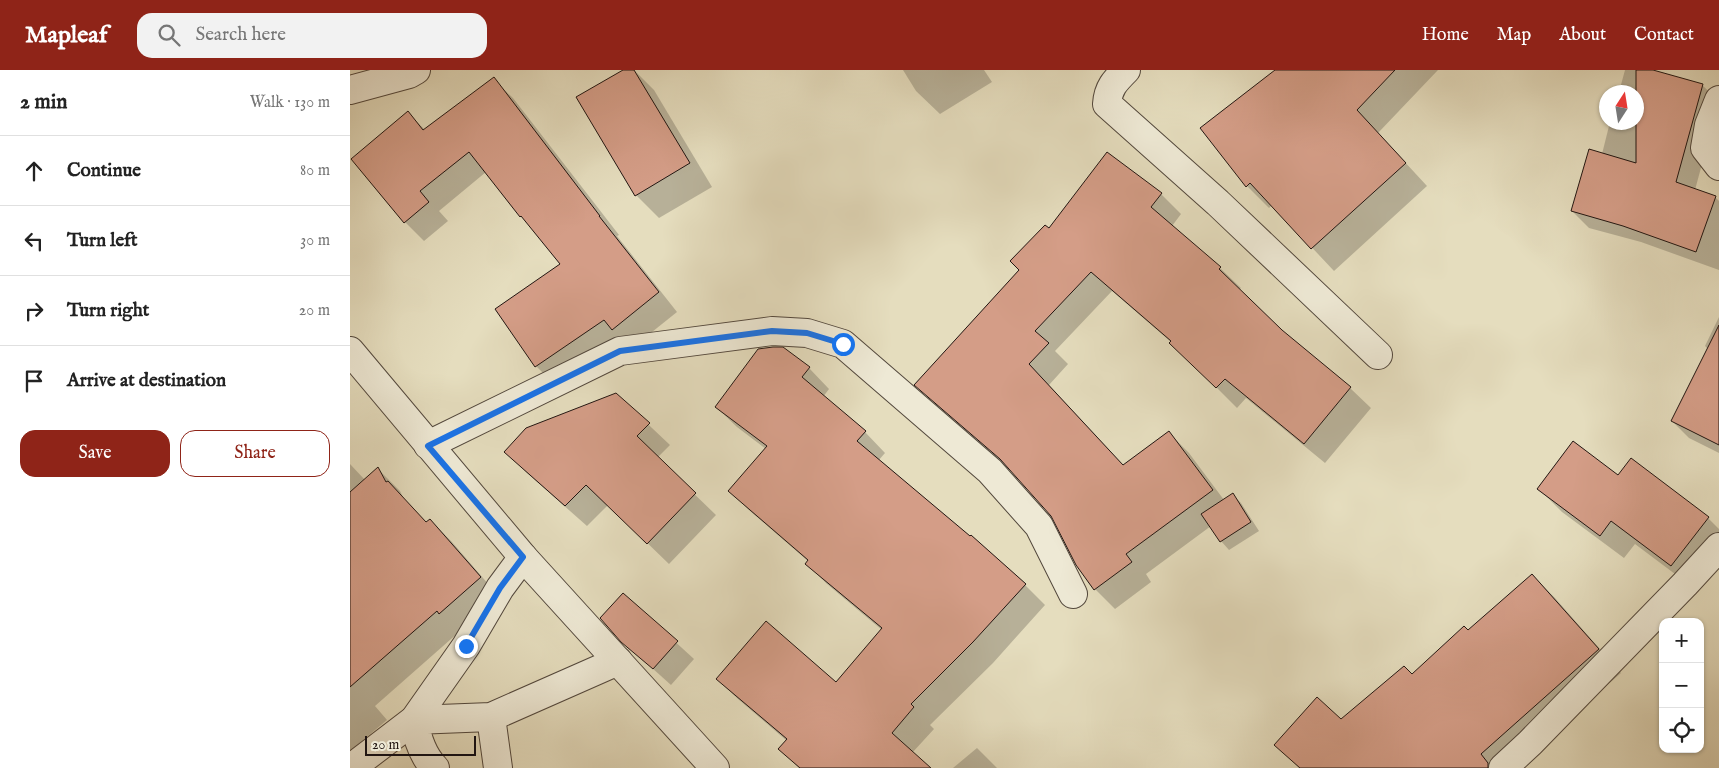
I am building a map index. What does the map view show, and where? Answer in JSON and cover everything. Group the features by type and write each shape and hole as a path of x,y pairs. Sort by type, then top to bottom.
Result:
{"street":[{"path":"350,90 410,74 416,70"},
{"path":"1126,70 1112,84 1108,93 1107,104 1218,203 1378,355"},
{"path":"1719,100 1709,125 1705,148 1719,166"},
{"path":"428,446 620,351 772,331 807,333 843,344 990,471 1039,526 1073,594"},
{"path":"350,351 523,557 715,768"},
{"path":"1503,768 1537,736 1719,547"},
{"path":"351,768 414,720 466,646 500,588 523,557"},
{"path":"414,720 491,717 618,661"},
{"path":"491,717 498,768"},
{"path":"414,720 417,740 435,768"}],"building":[{"path":"623,70 634,70 690,163 635,196 576,97"},
{"path":"1275,70 1395,70 1357,110 1406,163 1311,249 1250,183 1246,187 1200,128"},
{"path":"1636,70 1653,70 1703,84 1676,182 1716,196 1696,252 1623,226 1571,211 1589,149 1636,163 1636,130 1644,130 1644,85 1636,85"},
{"path":"494,77 659,292 612,330 604,320 535,367 495,309 560,264 469,152 420,191 429,202 404,223 351,159 408,111 423,130"},
{"path":"1107,152 1162,193 1151,207 1221,267 1219,269 1282,330 1351,387 1304,444 1225,379 1216,388 1169,343 1171,341 1091,272 1035,331 1049,343 1029,364 1123,465 1169,431 1213,490 1126,554 1132,562 1094,590 1076,565 1051,516 1000,459 914,385 1019,270 1010,261 1045,225 1049,228"},
{"path":"1719,325 1719,445 1671,421"},
{"path":"783,347 810,367 802,377 866,431 857,441 971,535 1026,584 973,642 911,704 914,707 892,733 931,768 800,768 778,749 787,739 716,679 766,621 836,682 882,628 805,564 808,560 728,491 767,446 715,407 758,349"},
{"path":"616,393 650,423 637,436 696,493 647,544 586,485 565,506 504,452 526,428"},
{"path":"1573,441 1618,475 1631,458 1709,517 1671,566 1611,521 1600,536 1537,489"},
{"path":"378,467 386,482 388,481 426,522 430,519 481,577 439,614 437,611 350,687 350,492"},
{"path":"1233,493 1251,522 1220,542 1201,514"},
{"path":"1532,574 1599,649 1481,754 1488,763 1488,768 1300,768 1274,745 1317,697 1341,719 1404,666 1412,674 1464,626 1468,630"},
{"path":"623,593 678,641 653,669 621,642 600,618"}],"route":[{"path":"466,646 500,588 523,557 428,446 620,351 772,331 807,333 843,344"}]}
